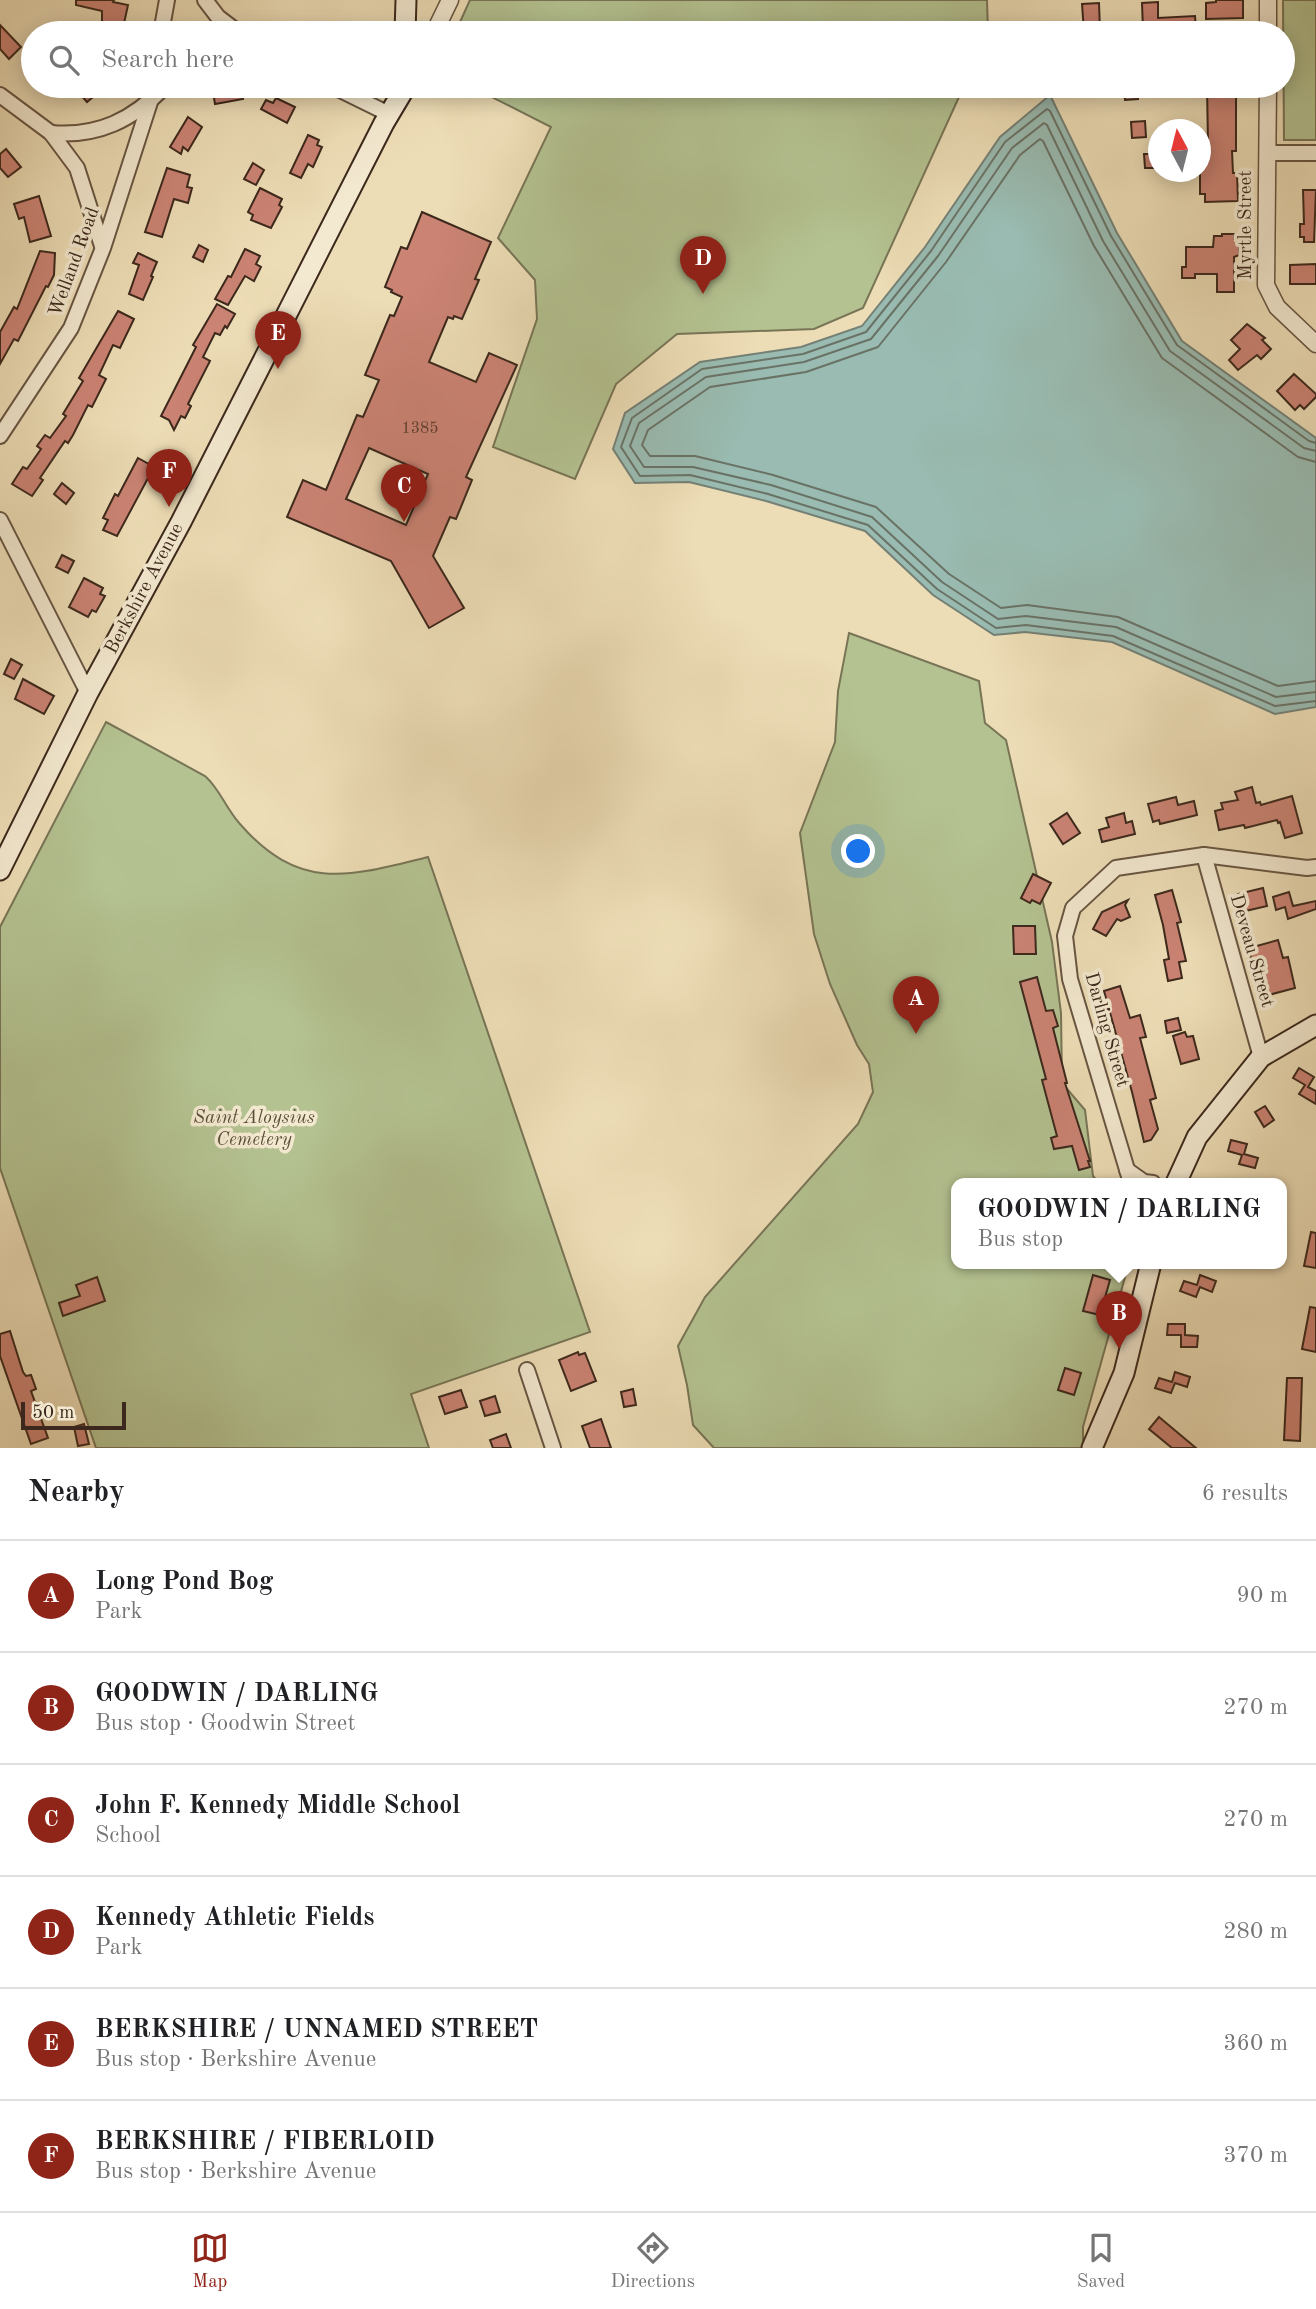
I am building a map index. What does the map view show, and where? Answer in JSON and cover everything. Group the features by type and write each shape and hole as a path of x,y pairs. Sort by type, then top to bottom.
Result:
{"main road":[{"path":"405,0 405,21"},
{"name":"Berkshire Avenue","path":"0,870 89,693 181,522 399,98"},
{"path":"1178,1178 1197,1137 1261,1057 1316,1025"},
{"path":"1092,1448 1124,1373 1150,1269"}],"street":[{"path":"163,21 167,0"},
{"path":"205,0 223,21"},
{"path":"440,21 450,0"},
{"path":"1268,0 1268,21"},
{"path":"0,95 51,133 77,168 103,248"},
{"name":"Welland Road","path":"0,436 71,328 103,248 150,98"},
{"path":"51,133 92,132 113,124 154,98"},
{"path":"356,98 389,114"},
{"name":"Myrtle Street","path":"1268,98 1266,285 1277,307 1316,344"},
{"path":"1267,153 1316,153"},
{"path":"0,520 89,693"},
{"name":"Darling Street","path":"1129,1176 1070,979 1065,936 1073,908 1116,868 1204,855 1316,867"},
{"name":"Deveau Street","path":"1204,855 1261,1057"},
{"path":"527,1370 553,1448"}],"green space":[{"path":"470,0 987,0 988,21 460,21"},
{"path":"1283,0 1316,0 1316,140 1284,140 1284,98 1295,98 1295,21 1283,21"},
{"path":"494,98 959,98 863,308 814,329 677,334 616,384 575,479 493,447 537,319 535,280 498,238 551,127"},
{"path":"849,633 979,681 985,723 1006,740 1052,942 1061,1013 1062,1083 1085,1110 1095,1178 951,1178 951,1269 1127,1269 1083,1427 1083,1448 714,1448 693,1425 678,1346 705,1297 858,1124 873,1092 869,1064 857,1045 830,984 814,934 800,833 835,742 838,691"},
{"name":"Saint Aloysius Cemetery","path":"106,722 205,776 240,824 262,846 284,861 306,870 328,874 375,870 428,857 590,1332 411,1394 429,1448 96,1448 0,1168 0,927"}],"water":[{"path":"1046,98 1051,98 1117,233 1182,341 1316,438 1316,707 1275,714 1112,642 1025,632 994,635 933,595 865,531 766,501 689,482 635,483 613,449 625,413 700,362 801,347 862,326 925,247 1000,137"}],"building":[{"path":"76,0 114,0 113,2 128,5 125,21 102,21 102,11 76,5"},
{"path":"1216,0 1243,0 1243,18 1206,19 1206,3"},
{"path":"1158,2 1158,18 1195,16 1195,21 1143,21 1142,3"},
{"path":"1099,3 1100,21 1083,21 1082,4"},
{"path":"0,25 21,47 9,59 0,49"},
{"path":"214,98 243,98 243,99 215,104"},
{"path":"276,98 295,107 287,123 261,109 266,100 273,103"},
{"path":"1207,98 1236,98 1236,151 1232,151 1233,173 1237,173 1238,201 1205,202 1205,194 1200,194 1200,182 1211,182 1211,119 1208,119"},
{"path":"188,117 202,127 188,151 183,147 181,154 170,147"},
{"path":"1145,121 1146,137 1132,138 1131,122"},
{"path":"308,135 319,140 317,145 322,147 313,167 308,164 301,178 290,173"},
{"path":"6,149 21,167 8,177 0,168 0,154"},
{"path":"1144,154 1148,154 1148,168 1145,168"},
{"path":"253,163 264,170 256,185 244,179"},
{"path":"167,168 190,175 187,187 192,188 188,203 174,199 162,237 145,232"},
{"path":"260,188 282,199 279,205 282,207 271,228 251,220 253,215 248,212"},
{"path":"1303,190 1316,190 1314,242 1304,242 1304,237 1300,237 1300,224 1304,224"},
{"path":"39,196 51,236 30,242 24,217 19,219 14,204"},
{"path":"422,212 491,242 475,279 479,280 462,319 448,317 429,362 476,382 489,353 517,365 466,477 472,480 456,519 450,517 433,556 464,608 429,628 391,561 287,517 303,480 326,490 357,415 363,417 379,380 365,375 390,315 394,316 402,297 385,287 401,247 407,249","holes":["369,448 428,474 406,525 346,499"]},
{"path":"1234,234 1234,239 1239,239 1239,255 1234,257 1234,292 1217,292 1217,274 1195,274 1195,278 1182,278 1182,267 1186,267 1186,247 1213,247 1214,236"},
{"path":"199,245 208,250 203,262 193,257"},
{"path":"245,249 260,256 256,264 261,267 254,281 245,276 228,305 215,299 228,276 231,277"},
{"path":"40,251 55,253 54,275 18,341 14,339 0,364 0,332 14,307 17,309"},
{"path":"138,253 157,262 143,300 129,294 139,265 133,263"},
{"path":"1316,264 1316,284 1290,284 1290,265"},
{"path":"217,304 235,314 220,335 215,333 203,357 210,361 188,404 191,406 185,418 181,416 174,430 169,420 161,416 196,347 193,345"},
{"path":"118,311 134,319 120,348 113,345 99,375 106,379 92,407 88,405 73,435 68,443 65,441 40,478 43,480 32,496 12,484 23,467 27,469 41,449 37,446 45,435 50,438 66,416 63,414 83,381 79,378"},
{"path":"1247,324 1265,338 1262,340 1271,349 1261,359 1257,355 1238,370 1229,360 1240,349 1231,340"},
{"path":"1294,374 1316,394 1304,409 1300,405 1295,410 1277,391"},
{"path":"138,458 154,467 117,536 103,530 108,520 103,518"},
{"path":"62,483 74,493 66,504 54,494"},
{"path":"62,555 74,561 68,573 56,567"},
{"path":"84,578 103,588 100,594 105,596 96,612 92,610 88,617 69,607"},
{"path":"11,659 22,665 14,679 4,674"},
{"path":"23,679 54,696 44,714 15,699"},
{"path":"1252,787 1256,803 1260,802 1261,805 1292,796 1302,833 1285,838 1277,820 1245,828 1244,825 1219,830 1215,811 1223,809 1221,803 1238,800 1235,792"},
{"path":"1176,797 1178,805 1194,801 1197,815 1160,824 1159,820 1153,822 1148,804"},
{"path":"1067,813 1080,833 1063,844 1050,824"},
{"path":"1124,813 1126,823 1132,821 1135,834 1102,842 1099,830 1109,827 1106,818"},
{"path":"1033,874 1051,883 1040,904 1021,898"},
{"path":"1263,888 1267,906 1237,913 1234,897"},
{"path":"1172,890 1181,922 1177,923 1186,961 1179,962 1182,978 1168,981 1164,960 1169,959 1155,895"},
{"path":"1289,892 1293,906 1316,901 1316,909 1288,919 1285,907 1276,910 1273,897"},
{"path":"1128,900 1125,905 1130,917 1121,921 1117,919 1106,936 1093,929 1102,912"},
{"path":"1013,926 1035,926 1036,954 1014,954"},
{"path":"1278,940 1283,958 1288,957 1295,988 1261,997 1249,951 1253,947"},
{"path":"1037,977 1046,1011 1053,1010 1058,1026 1053,1028 1065,1083 1090,1161 1090,1167 1079,1170 1072,1146 1054,1149 1051,1138 1057,1136 1042,1080 1046,1079 1020,982"},
{"path":"1120,986 1130,1018 1140,1015 1146,1037 1140,1038 1156,1098 1150,1100 1158,1129 1151,1140 1144,1142 1104,991"},
{"path":"1178,1018 1181,1030 1167,1033 1165,1021"},
{"path":"1185,1032 1187,1037 1193,1036 1199,1059 1181,1064 1173,1036"},
{"path":"1299,1068 1314,1077 1308,1087 1316,1091 1316,1104 1299,1094 1305,1085 1293,1078"},
{"path":"1265,1106 1274,1120 1264,1127 1255,1112"},
{"path":"1231,1140 1247,1144 1244,1154 1258,1158 1255,1168 1239,1164 1242,1155 1228,1151"},
{"path":"1311,1232 1316,1233 1316,1268 1304,1266"},
{"path":"1093,1275 1110,1280 1100,1315 1083,1311"},
{"path":"1200,1275 1216,1281 1212,1292 1200,1287 1196,1297 1180,1291 1184,1281 1197,1285"},
{"path":"97,1277 105,1301 63,1316 59,1303 80,1296 76,1285"},
{"path":"1310,1307 1316,1308 1316,1352 1302,1349"},
{"path":"1168,1324 1185,1324 1185,1335 1198,1336 1197,1347 1181,1347 1181,1335 1167,1335"},
{"path":"10,1331 23,1372 26,1376 31,1375 36,1389 31,1391 48,1438 31,1444 0,1356 0,1334"},
{"path":"578,1352 579,1355 585,1353 596,1381 571,1391 559,1360"},
{"path":"1065,1368 1081,1373 1074,1395 1058,1390"},
{"path":"1175,1372 1190,1377 1187,1387 1175,1383 1171,1393 1155,1388 1159,1378 1172,1382"},
{"path":"1287,1378 1302,1378 1300,1441 1284,1440"},
{"path":"633,1389 636,1405 624,1407 621,1392"},
{"path":"461,1390 467,1407 445,1414 439,1397"},
{"path":"495,1396 500,1412 485,1416 480,1401"},
{"path":"1159,1417 1196,1448 1172,1448 1149,1429"},
{"path":"601,1419 611,1448 590,1448 582,1426"},
{"path":"84,1424 89,1444 78,1446 74,1427"},
{"path":"506,1434 511,1448 493,1448 490,1440"}],"place":[{"name":"Kennedy Athletic Fields","path":"703,294"},
{"name":"BERKSHIRE / UNNAMED STREET","path":"278,369"},
{"name":"BERKSHIRE / FIBERLOID","path":"169,507"},
{"name":"John F. Kennedy Middle School","path":"404,522"},
{"name":"Long Pond Bog","path":"916,1034"},
{"name":"GOODWIN / DARLING","path":"1119,1349"}]}
